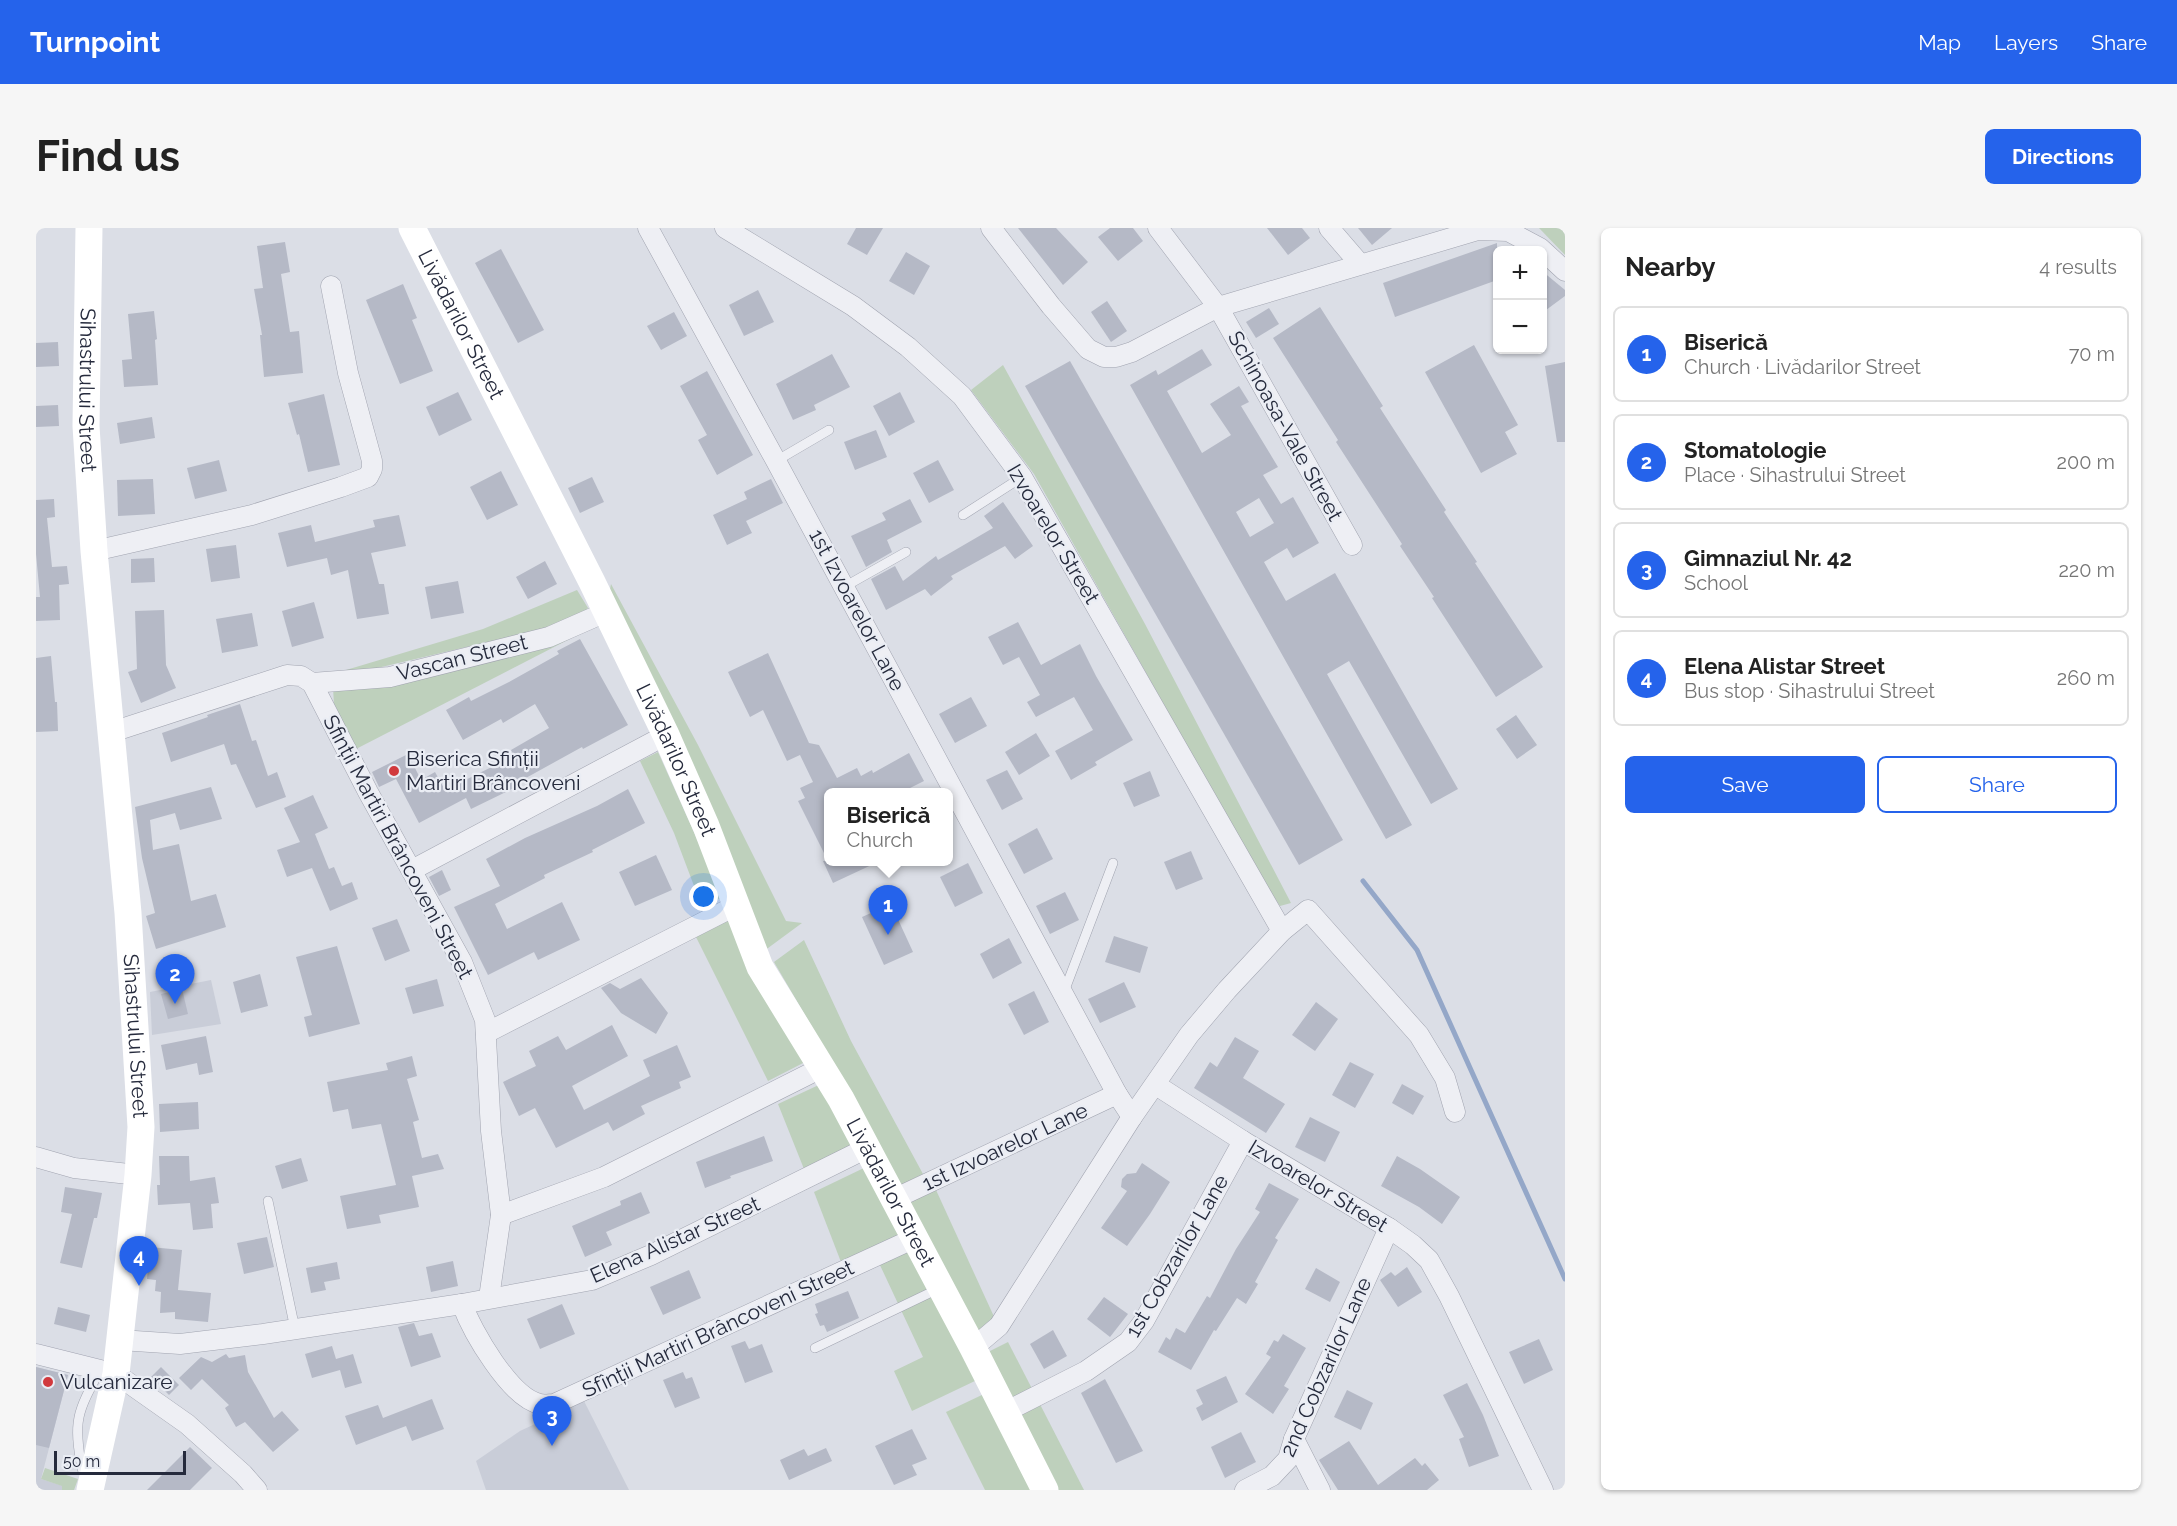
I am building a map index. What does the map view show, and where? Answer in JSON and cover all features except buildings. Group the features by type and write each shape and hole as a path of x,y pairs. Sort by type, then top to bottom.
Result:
{"street":[{"name":"Sihastrului Street","path":"86,1480 108,1372 120,1340 138,1175 140,1100 128,913 94,551 86,426 89,228"},
{"name":"Livădarilor Street","path":"412,228 666,735 737,904 760,967 823,1067 974,1348 1045,1490"},
{"name":"1st Izvoarelor Lane","path":"648,228 952,788"},
{"name":"Izvoarelor Street","path":"725,228 853,306 908,347 962,396 1022,477 1282,931"},
{"name":"Schinoasa-Vale Street","path":"991,228 1051,306 1088,349 1104,357 1116,357 1132,352 1218,307 1360,264 1433,235 1478,230 1508,231 1536,246"},
{"name":"Schinoasa-Vale Street","path":"1158,228 1218,307 1352,545"},
{"path":"1329,228 1360,264"},
{"name":"Schinoasa-Vale Street","path":"1527,228 1539,246"},
{"name":"Schinoasa-Vale Street","path":"1547,254 1565,271"},
{"path":"94,551 252,514 368,477 372,469 372,461 348,373 331,286"},
{"name":"Vascan Street","path":"312,683 390,677 549,637 606,612"},
{"path":"112,732 287,675 301,676 312,683"},
{"name":"Sfinții Martiri Brâncoveni Street","path":"312,683 368,792 462,962 485,1020 491,1131 501,1215 489,1298"},
{"path":"412,870 666,735"},
{"name":"1st Izvoarelor Lane","path":"953,790 1117,1094 1132,1117"},
{"path":"486,1033 737,904"},
{"path":"974,1348 999,1326 1132,1117 1189,1035 1282,931 1308,909 1419,1035 1445,1078 1455,1112"},
{"path":"501,1215 604,1177 823,1067"},
{"name":"Izvoarelor Street","path":"1156,1085 1243,1141 1389,1228 1429,1260 1449,1296 1543,1490"},
{"name":"1st Izvoarelor Lane","path":"894,1200 1117,1094"},
{"name":"1st Cobzarilor Lane","path":"1005,1412 1086,1371 1128,1342 1144,1321 1243,1141"},
{"name":"Elena Alistar Street","path":"296,1329 462,1304 592,1280 651,1255 867,1148"},
{"path":"36,1156 74,1168 138,1175"},
{"name":"2nd Cobzarilor Lane","path":"1245,1490 1272,1476 1288,1459 1294,1439 1389,1228"},
{"name":"Sfînții Martiri Brâncoveni Street","path":"462,1304 468,1322 481,1345 506,1379 525,1396 539,1404 554,1404 915,1238"},
{"path":"120,1340 180,1344 296,1329"},
{"path":"36,1354 108,1372 187,1424 243,1474 257,1490"},
{"path":"1294,1439 1320,1490"}],"lane":[{"path":"776,461 829,430"},
{"path":"963,515 1022,477"},
{"path":"844,587 906,552"},
{"path":"1063,994 1113,863"},
{"path":"268,1201 296,1329"},
{"name":"Livădarilor Street","path":"815,1348 941,1288"}],"shaded area":[{"path":"211,980 221,1024 152,1035 150,992"},
{"path":"36,1367 68,1375 41,1479 63,1486 62,1490 36,1490"},
{"path":"584,1401 629,1490 486,1490 476,1461 520,1431"}],"green space":[{"path":"1539,228 1565,228 1565,255"},
{"path":"1003,365 1145,624 1291,903 1280,906 1265,884 1034,474 971,390"},
{"path":"611,584 698,745 786,921 802,923 764,951 608,600"},
{"path":"577,590 588,608 578,618 530,632 373,669 326,676 483,629"},
{"path":"593,627 356,749 334,705 333,687"},
{"path":"658,752 723,897 702,907 674,833 640,761"},
{"path":"730,919 753,981 807,1061 768,1081 695,935"},
{"path":"804,940 851,1041 923,1174 899,1186 856,1102 774,962"},
{"path":"823,1083 858,1148 806,1174 778,1104"},
{"path":"868,1166 903,1235 841,1262 814,1192"},
{"path":"936,1190 996,1321 975,1335 908,1202"},
{"path":"907,1249 977,1380 912,1411 894,1371 923,1357 879,1263"},
{"path":"1008,1342 1084,1490 1056,1490 986,1353"},
{"path":"984,1394 1032,1490 985,1490 946,1412"},
{"path":"45,1468 78,1479 74,1490 62,1490 62,1486 41,1479"}],"waterway":[{"path":"1363,881 1417,950 1565,1279"}],"place":[{"name":"Biserica Sfinții Martiri Brâncoveni","path":"394,771"},
{"name":"Biserică","path":"888,935"},
{"name":"Stomatologie","path":"175,1004"},
{"name":"Elena Alistar Street","path":"139,1286"},
{"name":"Vulcanizare","path":"48,1382"},
{"name":"Gimnaziul Nr. 42","path":"552,1446"}]}
